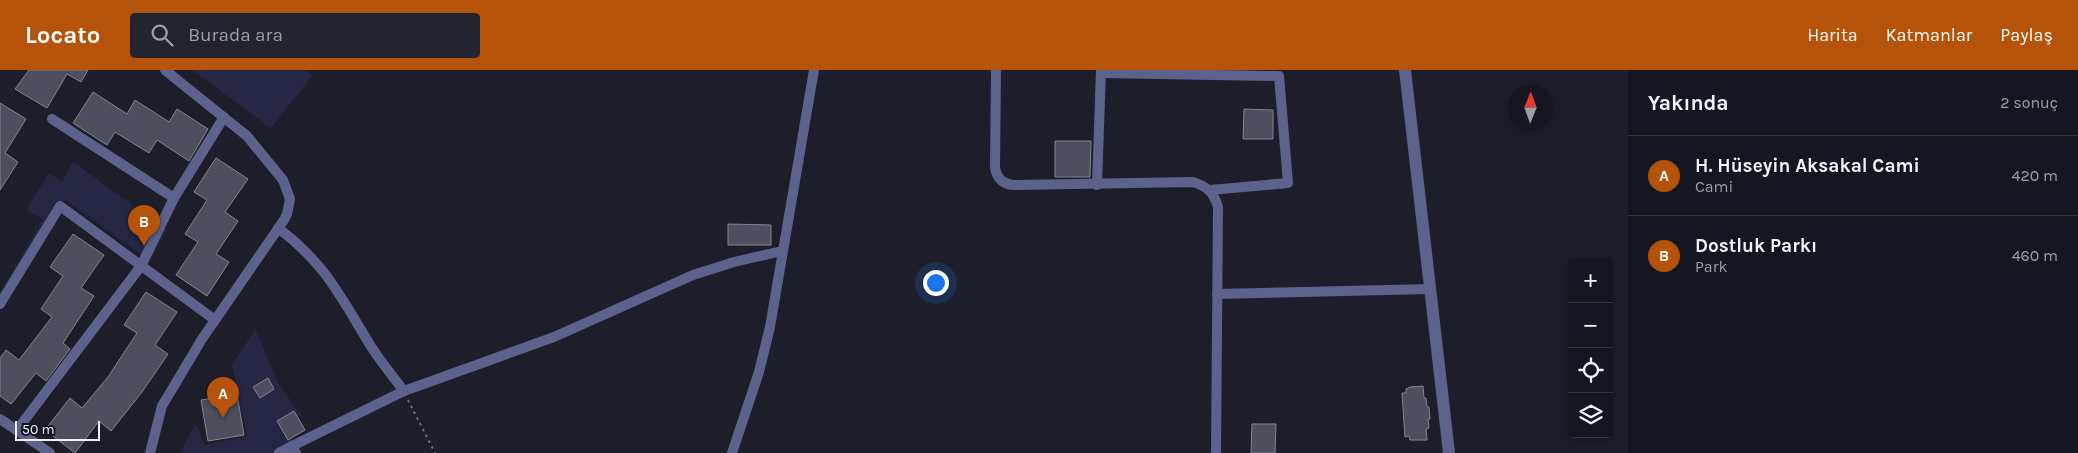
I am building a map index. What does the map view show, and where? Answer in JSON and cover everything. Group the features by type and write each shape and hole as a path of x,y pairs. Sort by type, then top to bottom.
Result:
{"street":[{"path":"150,453 162,406 215,320 287,214 289,207 289,193 286,186 247,136 165,70"},
{"path":"732,453 766,347 814,70"},
{"path":"996,70 995,168 998,177 1010,185 1097,185 1193,182 1210,190 1288,182 1279,76 1101,72 1097,185"},
{"path":"1405,70 1449,453"},
{"path":"17,430 141,266 174,198 224,117"},
{"path":"52,120 174,198"},
{"path":"1210,190 1218,207 1216,453"},
{"path":"0,304 60,206 215,320"},
{"path":"278,228 304,249 327,274 373,349 404,392"},
{"path":"279,453 294,450 404,392 554,337 693,275 734,262 782,251"},
{"path":"1217,294 1430,289"},
{"path":"0,419 50,453"}],"path":[{"path":"404,392 434,453"}],"shaded area":[{"path":"192,70 304,70 313,75 271,128"},
{"path":"73,162 167,230 150,261 64,199 0,310 0,292 43,219 26,210 49,173 62,181"},
{"path":"256,329 277,381 301,416 285,425 301,453 180,453 195,424 205,445 247,436 232,364"}],"building":[{"path":"29,70 88,70 81,82 67,74 47,108 15,89"},
{"path":"93,92 127,114 135,100 169,122 177,109 208,129 189,161 157,140 149,153 115,132 107,145 73,123"},
{"path":"0,103 26,119 5,153 18,162 0,190"},
{"path":"1244,109 1273,110 1273,139 1243,139"},
{"path":"1055,141 1091,141 1090,177 1055,177"},
{"path":"216,158 248,179 225,212 238,221 216,254 229,262 207,296 176,275 198,242 185,234 207,200 194,192"},
{"path":"728,224 771,225 771,245 728,245"},
{"path":"73,234 104,255 81,288 94,296 63,343 70,349 46,381 36,373 11,404 0,396 0,358 6,350 19,360 52,317 41,309 63,276 50,267"},
{"path":"146,292 177,312 155,345 168,354 142,392 111,431 99,421 75,453 45,430 70,398 82,408 108,377 137,333 124,325"},
{"path":"268,378 274,389 260,398 253,387"},
{"path":"1423,386 1424,398 1426,398 1427,407 1429,407 1430,419 1428,419 1429,428 1426,429 1427,440 1410,440 1409,436 1405,437 1402,393 1406,393 1406,389 1410,387"},
{"path":"237,394 244,435 208,441 201,400"},
{"path":"294,411 305,430 288,440 277,421"},
{"path":"1252,424 1276,424 1275,453 1251,453"}],"place":[{"name":"Dostluk Parkı","path":"144,246"},
{"name":"H. Hüseyin Aksakal Cami","path":"223,418"}]}
